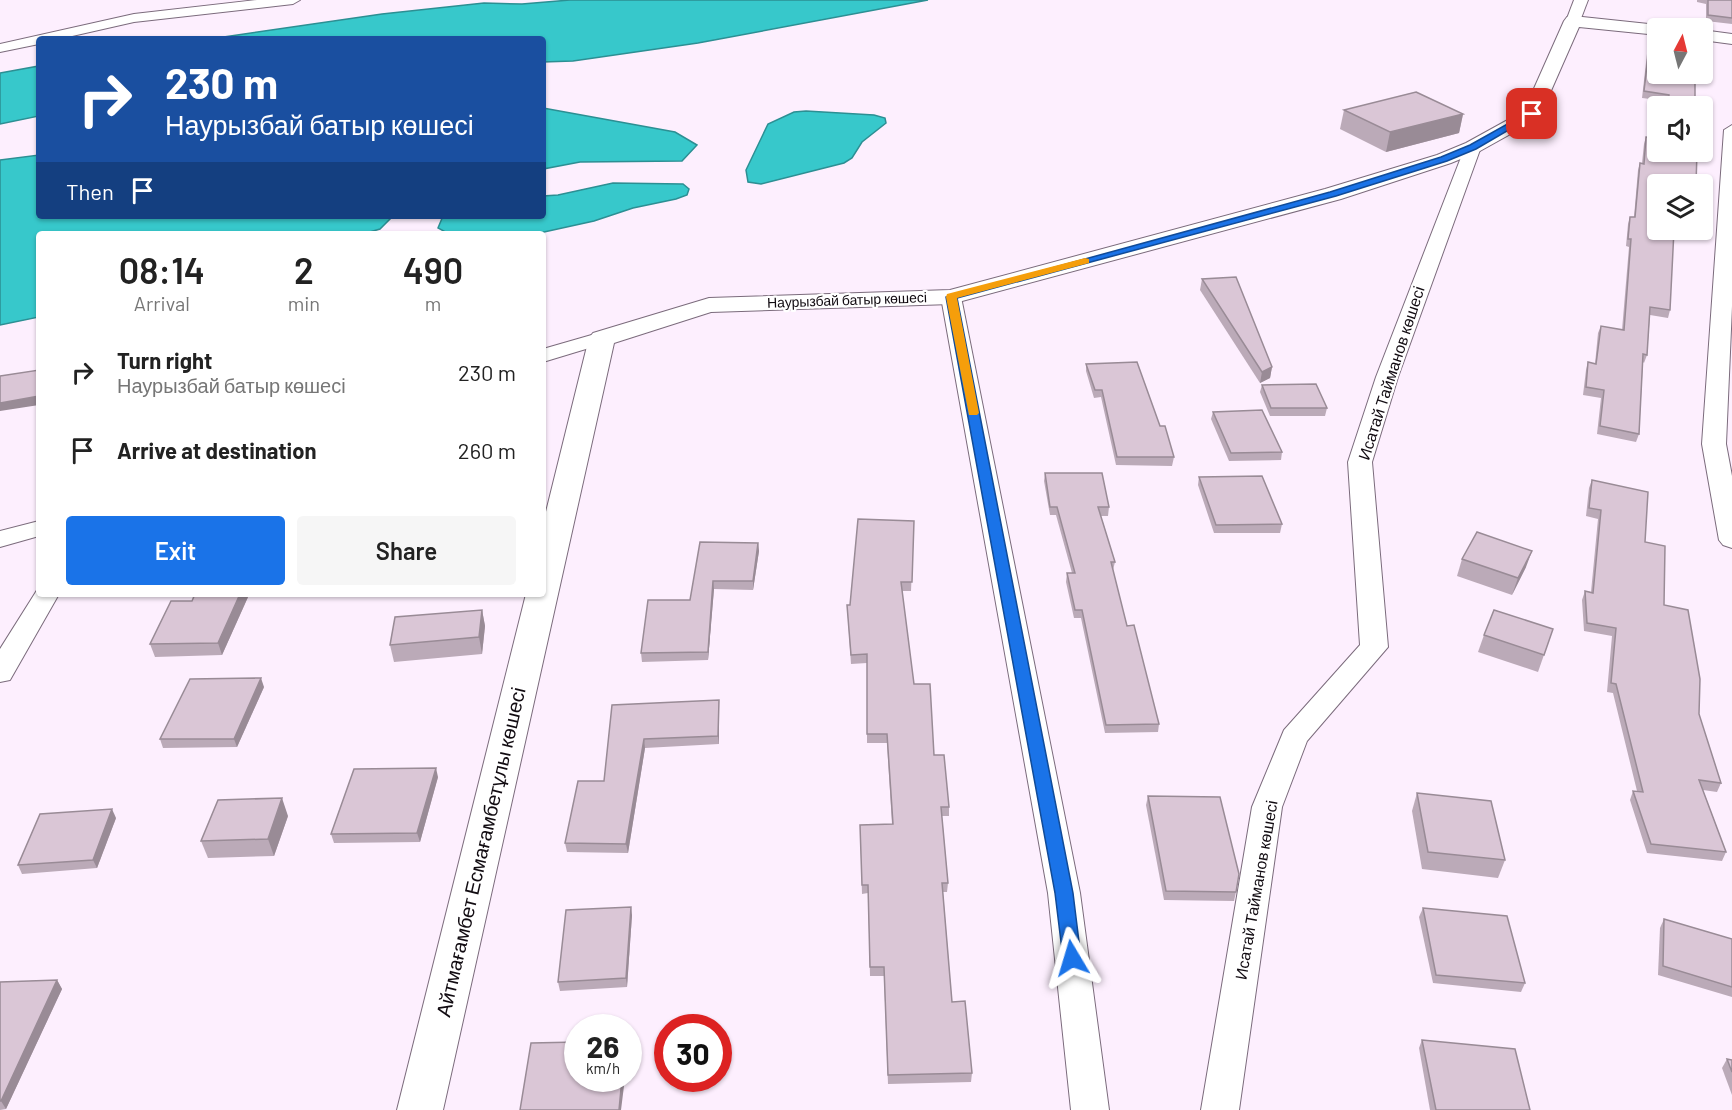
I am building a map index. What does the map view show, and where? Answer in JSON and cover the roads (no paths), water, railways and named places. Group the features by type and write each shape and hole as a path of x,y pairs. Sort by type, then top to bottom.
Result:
{"street":[{"path":"54,36 134,18 293,0"},
{"path":"1581,0 1573,21 1647,29"},
{"name":"Наурызбай батыр көшесі","path":"546,355 709,305 951,297 1333,194 1444,159 1473,147 1532,114 1573,21"},
{"path":"1713,36 1732,39"},
{"path":"0,48 36,40"},
{"path":"1732,130 1714,444 1732,540"},
{"name":"Исатай Тайманов көшесі","path":"1220,1110 1268,807 1294,737 1374,647 1360,462 1387,377 1473,147"},
{"path":"951,297 1064,893 1090,1110"},
{"path":"546,576 602,338"},
{"path":"0,539 36,529"},
{"path":"0,673 44,597"},
{"name":"Айтмағамбет Есмағамбетұлы көшесі","path":"420,1110 541,597"}],"water":[{"path":"570,0 928,0 698,43 573,61 546,62 546,36 231,36 382,14 484,3 522,4"},
{"path":"36,67 36,117 0,124 0,73"},
{"path":"546,109 675,132 697,145 682,161 580,162 546,168"},
{"path":"794,112 874,115 885,118 886,123 862,142 852,158 844,163 761,184 748,182 746,170 768,124"},
{"path":"36,155 36,219 390,219 380,229 373,231 36,231 36,318 0,325 0,160"},
{"path":"613,183 683,184 689,189 687,195 676,199 546,232 444,231 438,228 442,219 546,219 546,196"}]}
